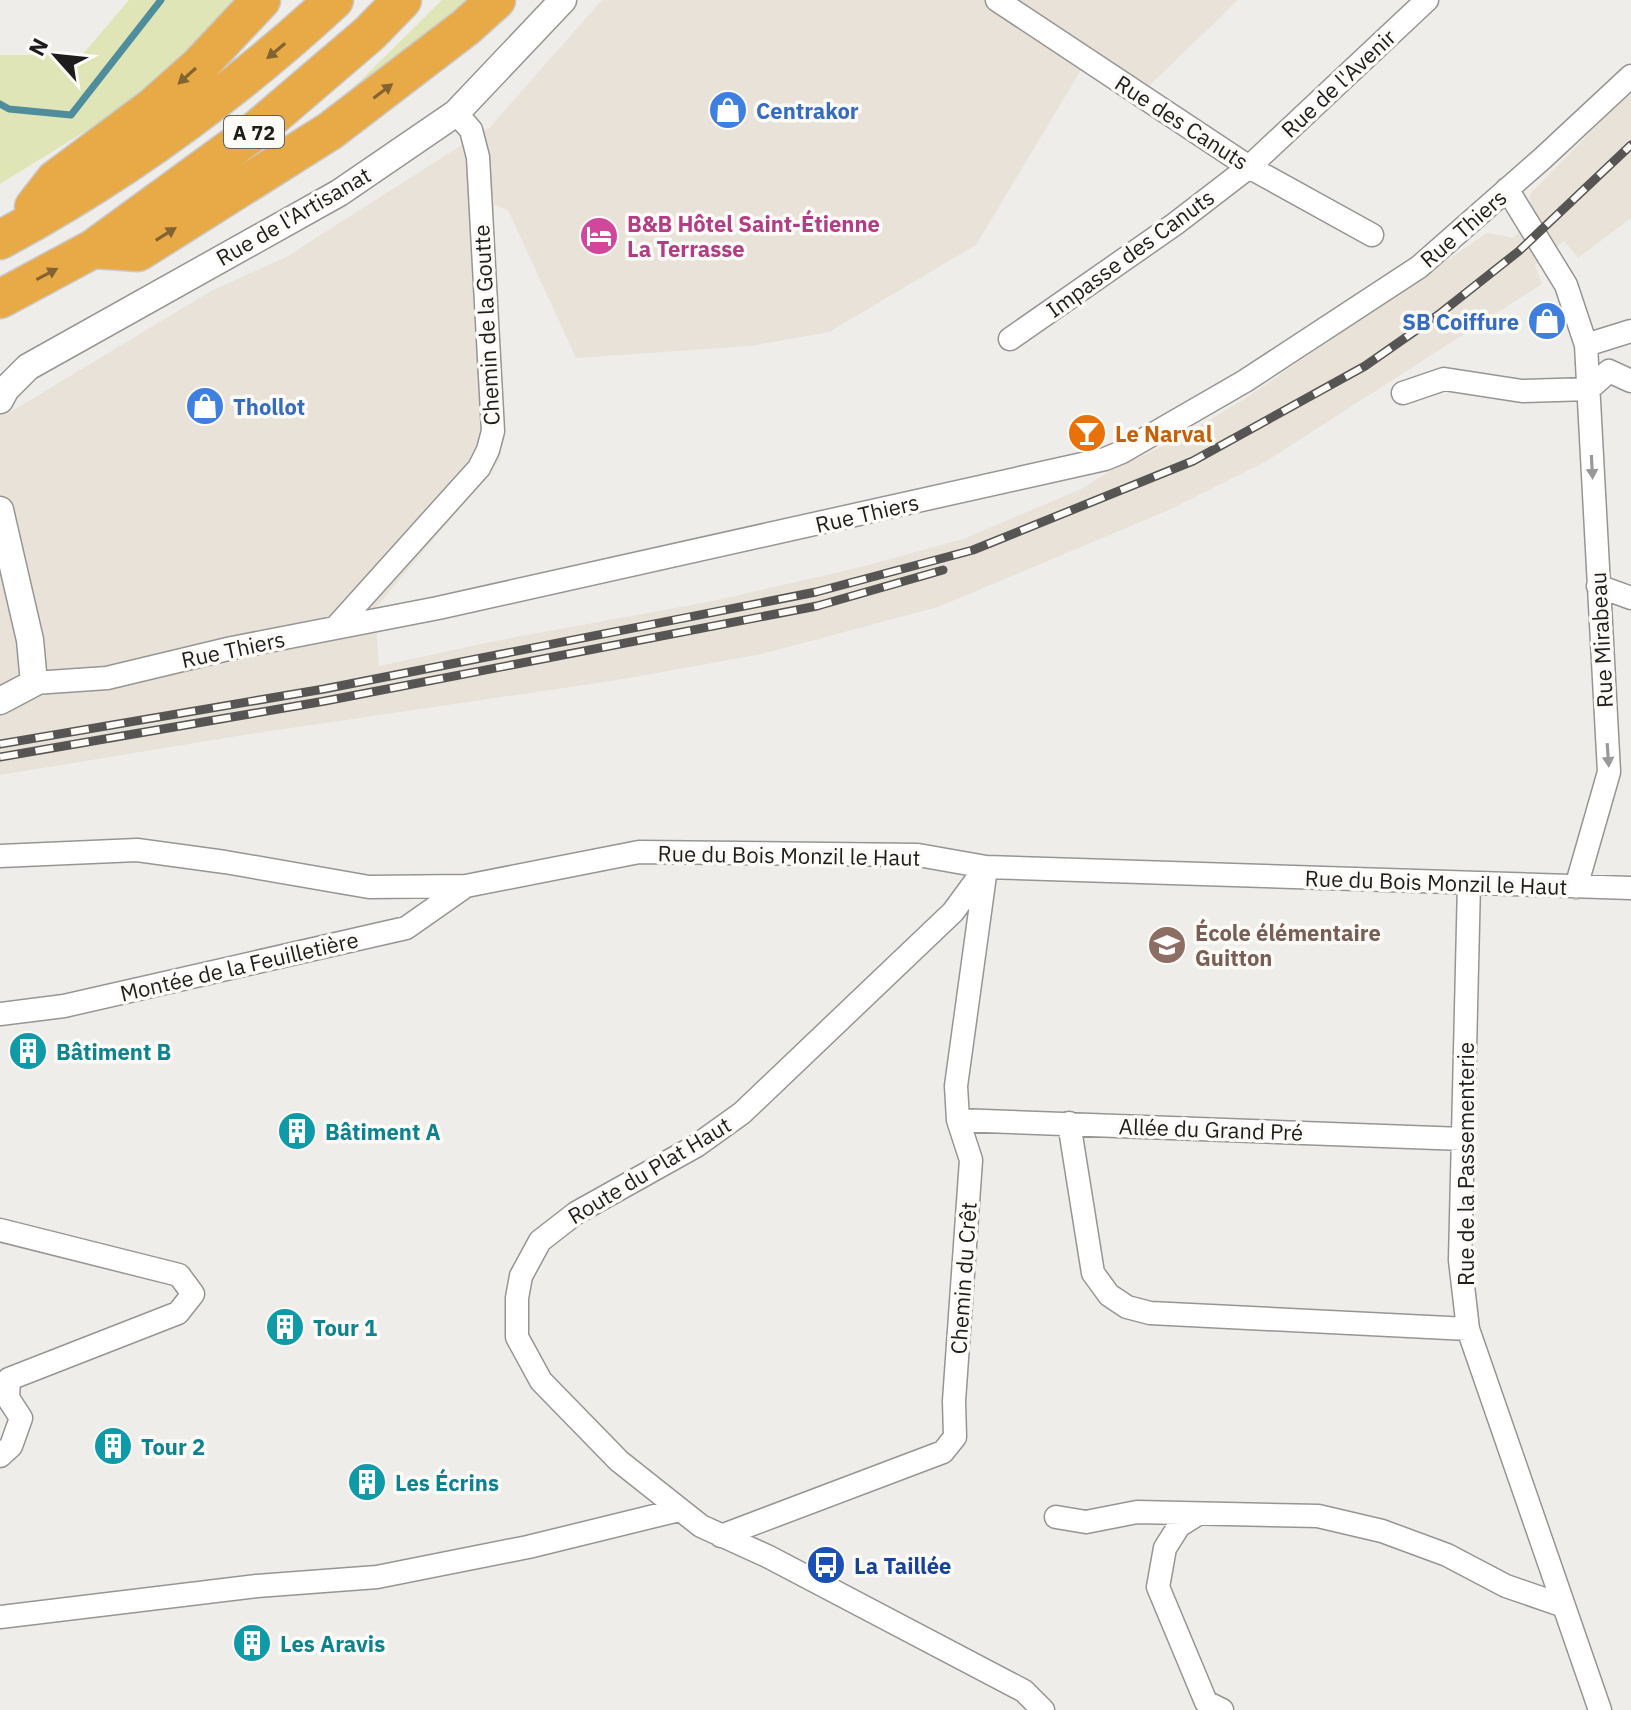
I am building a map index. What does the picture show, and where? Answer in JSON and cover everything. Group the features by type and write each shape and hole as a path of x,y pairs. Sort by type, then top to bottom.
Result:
{"highway":[{"path":"8,236 55,180 153,107 199,66 261,0"},
{"name":"A 72","path":"8,236 117,171 175,130 240,81 334,0"},
{"name":"A 72","path":"0,299 93,249 259,128 370,33 402,0"},
{"path":"93,249 138,252 330,131 466,27 496,0"}],"street":[{"name":"Rue de l'Artisanat","path":"0,400 6,389 28,367 339,193 456,113 563,0"},
{"name":"Rue des Canuts","path":"997,0 1249,167 1372,235"},
{"name":"Rue de l'Avenir","path":"1249,167 1427,0"},
{"name":"Rue Thiers","path":"0,701 34,683 107,678 232,648 616,569 1105,459 1245,381 1419,267 1628,79"},
{"name":"Chemin de la Goutte","path":"335,628 479,468 493,431 478,157 471,130 456,113"},
{"name":"Impasse des Canuts","path":"1010,339 1175,224 1249,167"},
{"name":"Rue Mirabeau","path":"1507,189 1566,285 1586,345 1609,772 1576,887"},
{"path":"1586,345 1631,331"},
{"path":"1403,393 1444,379 1522,391 1589,389 1609,371 1631,381"},
{"path":"0,510 30,640 34,683"},
{"path":"1598,586 1631,598"},
{"name":"Rue du Bois Monzil le Haut","path":"0,856 137,850 369,887 466,886 639,852 918,855 986,867 1631,888"},
{"name":"Chemin du Crêt","path":"721,1536 943,1452 955,1437 954,1401 971,1160 958,1120 956,1086 986,867"},
{"name":"Route du Plat Haut","path":"986,867 953,912 742,1113 696,1146 576,1213 540,1241 521,1276 517,1298 517,1337 541,1381 619,1461 701,1526 769,1557 1024,1691 1043,1710"},
{"name":"Rue de la Passementerie","path":"1469,883 1460,1260 1468,1329 1600,1710"},
{"name":"Montée de la Feuilletière","path":"0,1014 64,1006 406,928 466,886"},
{"name":"Allée du Grand Pré","path":"958,1120 1463,1139"},
{"path":"1069,1123 1093,1273 1109,1295 1127,1307 1150,1313 1468,1329"},
{"path":"0,1230 179,1275 193,1294 178,1313 9,1379 8,1398 21,1418 11,1446 0,1456"},
{"path":"0,1617 257,1586 377,1577 528,1547 679,1510"},
{"path":"1056,1517 1086,1522 1137,1512 1318,1516 1382,1531 1447,1555 1506,1586 1564,1606"},
{"path":"1198,1514 1179,1526 1165,1548 1158,1587 1206,1702 1222,1710"}],"shaded area":[{"path":"602,0 1238,0 1148,87 1093,50 976,245 829,332 751,346 576,358 508,210 494,205 491,249 500,460 375,609 379,666 708,602 861,567 963,539 1081,489 1112,470 1178,439 1249,396 1487,233 1513,238 1532,219 1530,194 1631,91 1631,218 1578,258 1564,241 1535,265 1542,284 1265,462 1169,510 938,607 762,654 618,680 250,734 0,775 0,415 7,414 211,291 286,257 490,127"}],"green space":[{"path":"129,0 234,0 144,95 0,184 0,55 82,55"},
{"path":"442,0 479,0 323,113 360,81"}],"waterway":[{"path":"0,104 9,109 71,115 161,0"}],"railway":[{"path":"0,744 324,689 816,592 973,550 1193,461 1365,366 1438,315 1519,251 1631,145"},
{"path":"0,757 325,701 817,606 943,570"}],"place":[{"name":"Centrakor","path":"728,110"},
{"name":"B&B Hôtel Saint-Étienne La Terrasse","path":"599,236"},
{"name":"SB Coiffure","path":"1547,321"},
{"name":"Thollot","path":"205,406"},
{"name":"Le Narval","path":"1087,433"},
{"name":"École élémentaire Guitton","path":"1167,945"},
{"name":"Bâtiment B","path":"28,1051"},
{"name":"Bâtiment A","path":"297,1131"},
{"name":"Tour 1","path":"285,1327"},
{"name":"Tour 2","path":"113,1446"},
{"name":"Les Écrins","path":"367,1482"},
{"name":"La Taillée","path":"826,1565"},
{"name":"Les Aravis","path":"252,1643"}]}
